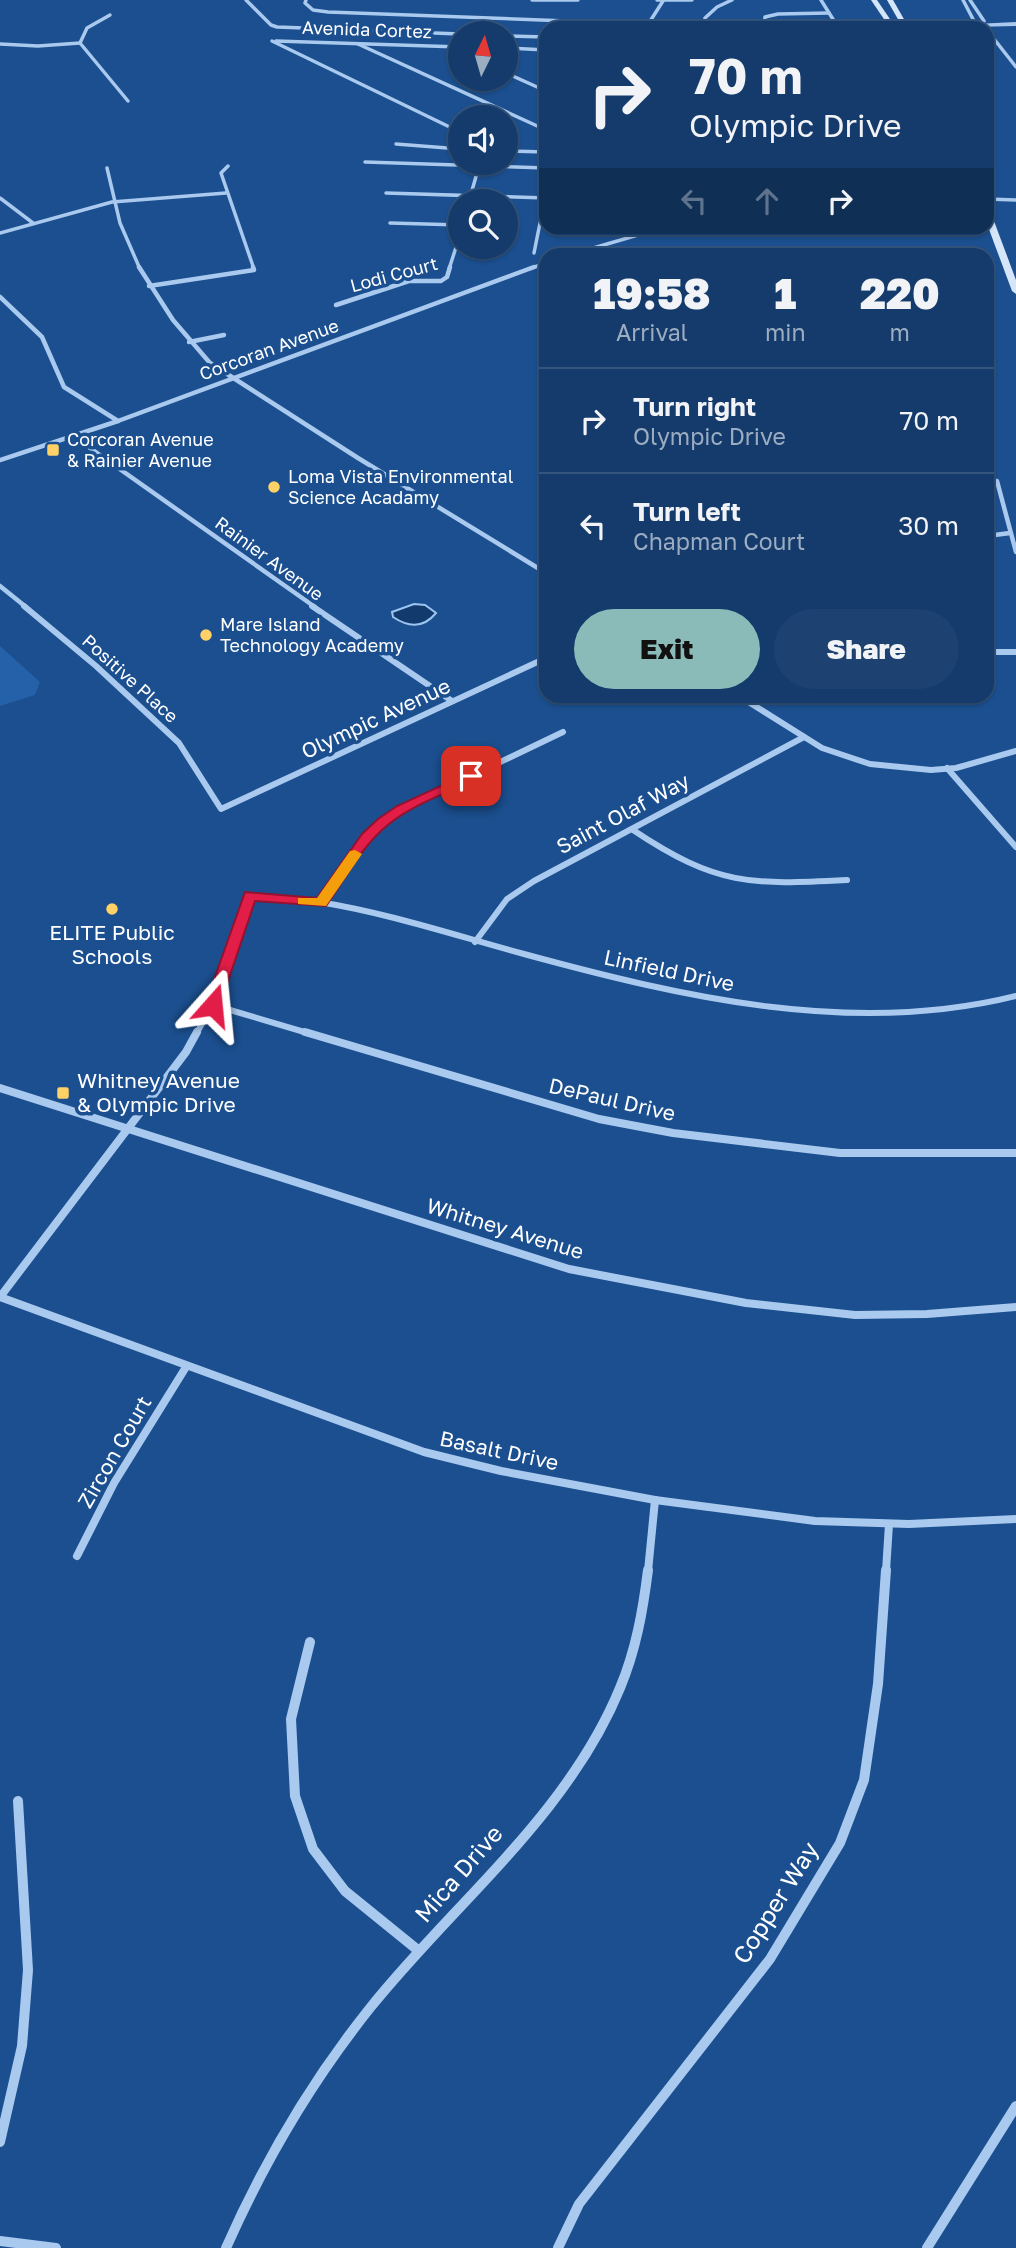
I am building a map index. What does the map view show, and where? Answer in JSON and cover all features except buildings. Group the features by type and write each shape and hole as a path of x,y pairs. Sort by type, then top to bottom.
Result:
{"main road":[{"path":"874,0 889,21"},
{"path":"890,0 902,21"},
{"path":"994,232 1016,291"}],"street":[{"path":"246,0 271,25 277,27 448,34"},
{"path":"306,0 305,3 313,10 328,12 539,21"},
{"path":"532,0 578,0"},
{"path":"657,0 692,0"},
{"path":"705,21 717,7 733,0"},
{"path":"821,0 836,21"},
{"path":"963,0 974,21"},
{"path":"970,0 985,21"},
{"path":"650,21 663,1"},
{"path":"765,21 765,17 778,14 829,13"},
{"path":"110,15 91,24 81,36 80,43 128,101"},
{"path":"994,27 1016,24"},
{"path":"518,36 539,37"},
{"path":"994,39 1015,65"},
{"name":"Avenida Cortez","path":"448,46 272,41 448,126"},
{"path":"0,44 38,46 80,43"},
{"path":"358,44 539,127"},
{"path":"444,46 448,48"},
{"path":"518,49 539,50"},
{"path":"518,78 539,88"},
{"path":"396,144 448,148"},
{"path":"518,151 539,152"},
{"path":"365,162 448,165"},
{"path":"149,286 254,270 221,173 228,166"},
{"path":"518,167 539,168"},
{"path":"107,168 112,202 135,263 189,342 209,363 539,569"},
{"path":"386,192 448,196"},
{"path":"0,233 112,202 226,193"},
{"path":"0,198 33,222"},
{"path":"518,198 539,198"},
{"path":"994,200 1016,200"},
{"path":"390,223 448,225"},
{"path":"534,253 539,228"},
{"path":"593,248 638,235"},
{"name":"Lodi Court","path":"336,305 409,281 441,281 447,277 453,259"},
{"name":"Corcoran Avenue","path":"0,460 117,421 539,266"},
{"path":"0,297 42,337 64,387 117,421"},
{"path":"189,342 224,335"},
{"name":"Rainier Avenue","path":"73,436 330,620 452,701"},
{"path":"997,481 1016,552"},
{"path":"994,535 1010,533"},
{"name":"Positive Place","path":"0,586 96,666 179,743 221,809"},
{"path":"994,652 1016,652"},
{"name":"Olympic Avenue","path":"221,809 539,661"},
{"path":"750,703 822,748 870,764 905,769 947,768 1016,751"},
{"path":"321,903 367,837 383,822 402,809 563,732"},
{"name":"Saint Olaf Way","path":"475,942 507,899 534,881 804,737"},
{"path":"947,768 1016,847"},
{"path":"633,830 666,853 728,879 761,883 847,880"},
{"name":"Linfield Drive","path":"213,1005 250,896 321,903 686,995 773,1010 824,1013 921,1012 993,1003 1016,996"},
{"path":"0,1297 186,1052 213,1005"},
{"name":"DePaul Drive","path":"213,1005 598,1119 648,1129 840,1153 1016,1153"},
{"name":"Whitney Avenue","path":"0,1088 569,1269 746,1303 855,1315 927,1314 1016,1307"},
{"name":"Basalt Drive","path":"0,1297 424,1452 501,1471 655,1500 815,1521 889,1524 1016,1519"},
{"name":"Zircon Court","path":"78,1556 114,1483 186,1367"},
{"name":"Mica Drive","path":"226,2248 253,2185 292,2115 342,2041 419,1951 480,1886 573,1773 610,1710 632,1653 651,1560 655,1500"},
{"name":"Copper Way","path":"558,2248 579,2204 770,1959 840,1843 864,1780 878,1684 889,1524"},
{"path":"310,1642 291,1719 295,1796 313,1849 345,1891 419,1951"},
{"path":"0,2142 22,2046 28,1970 26,1899 18,1801"},
{"path":"928,2248 1016,2106"},
{"path":"0,2241 56,2248"}],"shaded area":[{"path":"414,604 425,605 436,613 426,622 415,625 393,617 392,612"},
{"path":"0,646 40,682 35,695 0,706"}],"slow traffic":[{"path":"303,901 321,903 355,854"}],"place":[{"name":"Corcoran Avenue & Rainier Avenue","path":"53,450"},
{"name":"Loma Vista Environmental Science Acadamy","path":"274,487"},
{"name":"Mare Island Technology Academy","path":"206,635"},
{"name":"ELITE Public Schools","path":"112,909"},
{"name":"Whitney Avenue & Olympic Drive","path":"63,1093"}],"route":[{"path":"213,1005 250,896 321,903 367,837 383,822 402,809 471,776"}]}
